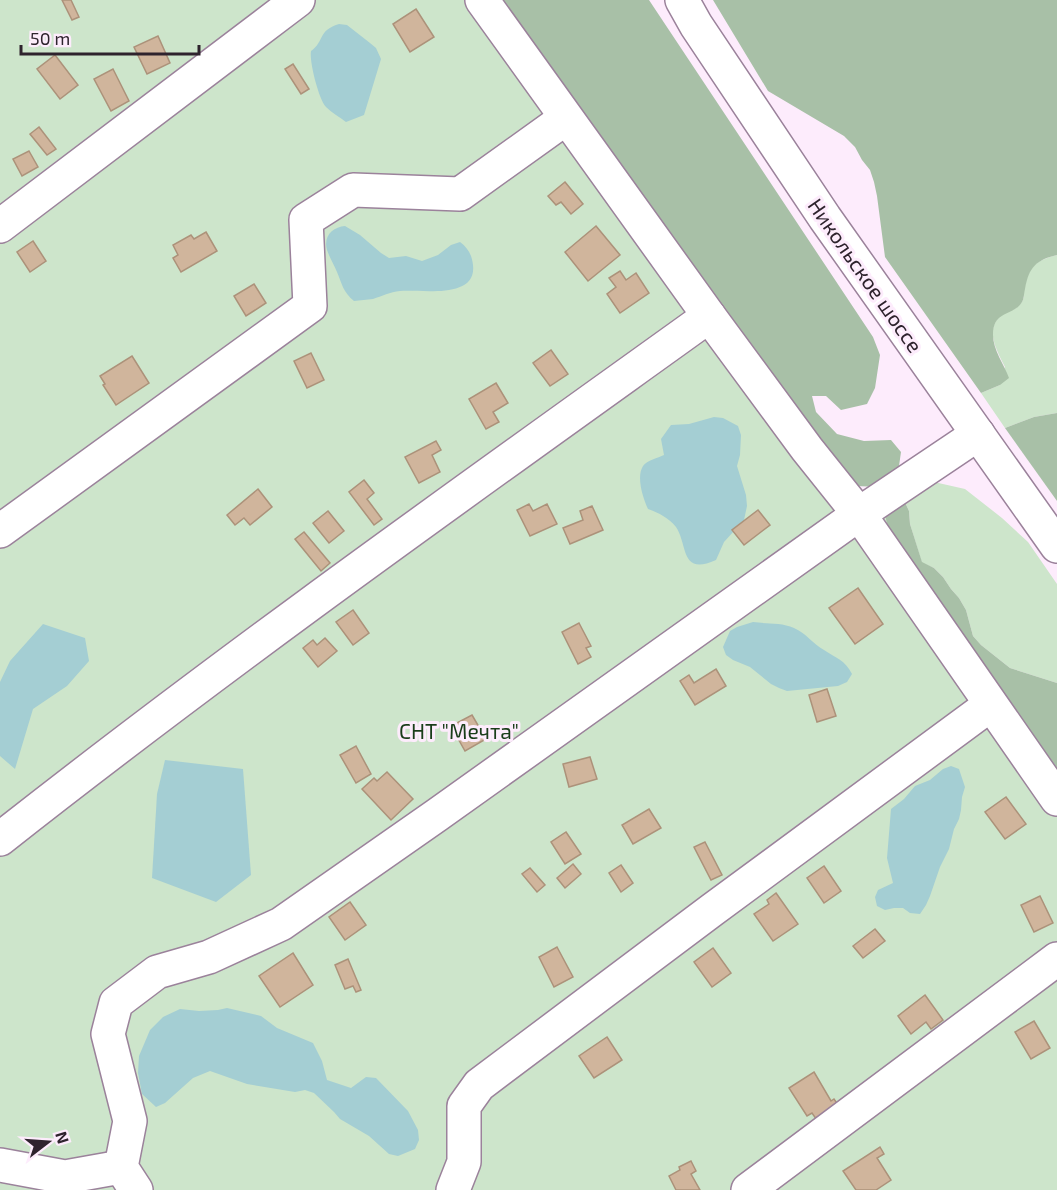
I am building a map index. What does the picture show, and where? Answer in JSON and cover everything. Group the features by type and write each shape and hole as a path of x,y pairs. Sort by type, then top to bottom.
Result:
{"street":[{"path":"0,226 298,0"},
{"path":"482,0 709,316 807,449 859,514 1057,800"},
{"name":"Никольское шоссе","path":"681,0 825,218 1057,546"},
{"path":"0,531 310,306 306,220 353,190 460,194 566,118"},
{"path":"0,839 319,596 709,316"},
{"path":"0,1166 65,1177 128,1178 130,1121 108,1034 116,1003 157,972 208,957 281,924 859,514 978,434"},
{"path":"453,1190 464,1162 464,1106 479,1085 990,705"},
{"path":"748,1190 1057,959"}],"green space":[{"name":"СНТ \"Мечта\"","path":"0,0 499,0 876,517 887,509 902,550 910,558 1057,784 1057,1190 0,1190"},
{"path":"1057,255 1057,413 1034,417 1005,428 981,393 1000,385 1005,367 993,339 994,325 998,318 1022,302 1028,275 1034,266 1038,262"},
{"path":"934,482 965,489 1002,518 1028,542 1057,584 1057,683 1010,668 981,645 973,636 966,610 959,598 934,568 922,563 910,524 909,511 903,498"}],"shaded area":[{"path":"499,0 649,0 873,337 880,355 875,388 867,404 841,410 826,396 812,396 816,412 837,434 864,441 891,440 901,452 898,473 881,487 855,486 812,436"},
{"path":"713,0 1057,0 1057,255 1044,259 1031,270 1022,302 996,321 993,341 1009,378 1000,385 981,393 885,257 874,182 870,170 855,147 844,136 768,91"},
{"path":"339,24 347,25 376,48 381,59 364,115 346,122 323,103 315,80 311,56 311,51 324,33"},
{"path":"345,226 389,258 406,256 422,261 460,242 472,258 472,276 466,284 457,288 400,291 373,299 354,301 343,288 326,245 330,233"},
{"path":"1057,413 1057,501 1005,428 1034,417"},
{"path":"714,417 723,418 738,426 741,435 737,466 747,506 744,520 724,542 716,560 696,564 687,556 676,527 664,516 648,509 642,493 640,476 645,464 664,455 661,439 671,425 689,424"},
{"path":"903,498 909,511 910,524 922,562 934,568 959,598 966,610 973,636 1010,668 1057,683 1057,784 910,558 892,535 886,519 887,509"},
{"path":"753,622 784,625 798,630 820,648 843,662 852,674 847,682 838,686 787,691 771,684 750,667 726,655 723,647 730,631"},
{"path":"43,624 85,638 89,661 67,686 33,709 15,769 0,756 0,682 10,661"},
{"path":"165,760 243,769 251,875 216,902 152,878 157,794"},
{"path":"951,766 959,769 965,787 961,810 949,849 926,905 920,914 910,913 903,908 885,910 877,906 875,897 878,890 893,883 887,858 891,809 915,786 930,780 943,769"},
{"path":"227,1008 261,1016 277,1028 313,1043 322,1061 327,1080 351,1088 366,1077 376,1078 408,1111 418,1130 419,1140 415,1149 398,1156 389,1154 369,1136 340,1119 314,1093 247,1084 210,1071 193,1078 165,1103 156,1107 142,1094 138,1073 139,1056 150,1030 163,1017 180,1009 199,1011"}],"building":[{"path":"62,0 71,0 79,17 72,20"},
{"path":"416,9 434,37 410,52 393,24"},
{"path":"158,36 170,63 147,74 134,47"},
{"path":"55,55 78,85 60,99 37,69"},
{"path":"293,64 309,89 301,94 285,69"},
{"path":"113,69 129,101 111,111 94,79"},
{"path":"39,127 56,149 47,155 30,134"},
{"path":"29,151 38,167 22,176 13,159"},
{"path":"565,182 583,204 571,214 561,202 556,205 548,196"},
{"path":"596,226 620,255 588,281 565,252"},
{"path":"206,232 217,251 181,272 173,258 178,255 173,245 191,235 194,239"},
{"path":"33,241 46,261 30,272 17,252"},
{"path":"620,271 626,280 636,273 649,293 620,313 607,294 616,287 609,278"},
{"path":"254,284 266,303 246,316 234,296"},
{"path":"551,350 568,374 550,386 533,363"},
{"path":"311,353 324,380 307,388 294,361"},
{"path":"132,356 149,383 116,405 100,376"},
{"path":"496,383 508,403 493,412 499,422 486,429 469,399"},
{"path":"436,441 441,450 432,455 440,472 419,483 405,457"},
{"path":"364,480 374,493 367,499 382,519 374,525 349,492"},
{"path":"258,489 272,507 250,525 244,518 235,525 227,515"},
{"path":"529,504 533,511 547,504 557,524 530,536 517,510"},
{"path":"592,506 603,530 570,544 563,528 583,520 580,511"},
{"path":"758,510 770,525 744,545 732,530"},
{"path":"328,511 344,531 329,543 313,523"},
{"path":"304,532 330,563 321,571 295,539"},
{"path":"858,588 883,624 855,644 829,608"},
{"path":"353,610 369,633 353,645 336,622"},
{"path":"579,623 591,646 586,648 591,657 578,664 562,632"},
{"path":"325,638 337,651 318,667 303,648 313,640 317,645"},
{"path":"716,669 726,686 695,705 680,681 689,675 694,683"},
{"path":"827,689 836,716 817,722 809,695"},
{"path":"472,715 486,739 465,751 451,726"},
{"path":"356,746 371,774 356,783 340,755"},
{"path":"590,757 597,779 569,787 563,764"},
{"path":"387,772 413,799 391,820 362,789 374,778 377,781"},
{"path":"1006,797 1026,824 1005,839 985,812"},
{"path":"649,809 661,828 633,844 622,825"},
{"path":"566,832 581,854 565,864 551,842"},
{"path":"705,842 722,875 711,880 694,847"},
{"path":"573,864 581,874 565,888 557,878"},
{"path":"621,865 633,883 621,892 609,873"},
{"path":"824,866 841,891 824,903 807,878"},
{"path":"530,868 545,885 537,892 522,874"},
{"path":"776,893 798,924 773,941 754,914 769,904 767,900"},
{"path":"1040,896 1053,923 1034,932 1021,905"},
{"path":"350,902 366,925 345,940 329,917"},
{"path":"875,929 885,941 863,958 853,946"},
{"path":"557,947 573,977 554,987 539,957"},
{"path":"713,948 731,973 712,987 694,962"},
{"path":"293,953 313,985 280,1007 259,976"},
{"path":"348,959 361,990 356,992 353,986 345,989 335,965"},
{"path":"925,995 943,1020 931,1029 926,1022 911,1034 898,1016"},
{"path":"1034,1021 1050,1048 1031,1059 1015,1032"},
{"path":"607,1037 622,1060 594,1078 579,1056"},
{"path":"814,1072 831,1101 834,1099 841,1109 819,1123 812,1113 807,1116 789,1088"},
{"path":"880,1147 884,1154 877,1158 891,1180 876,1190 856,1190 843,1171"},
{"path":"691,1161 696,1171 691,1174 700,1190 676,1190 669,1176 680,1170 679,1167"}]}
